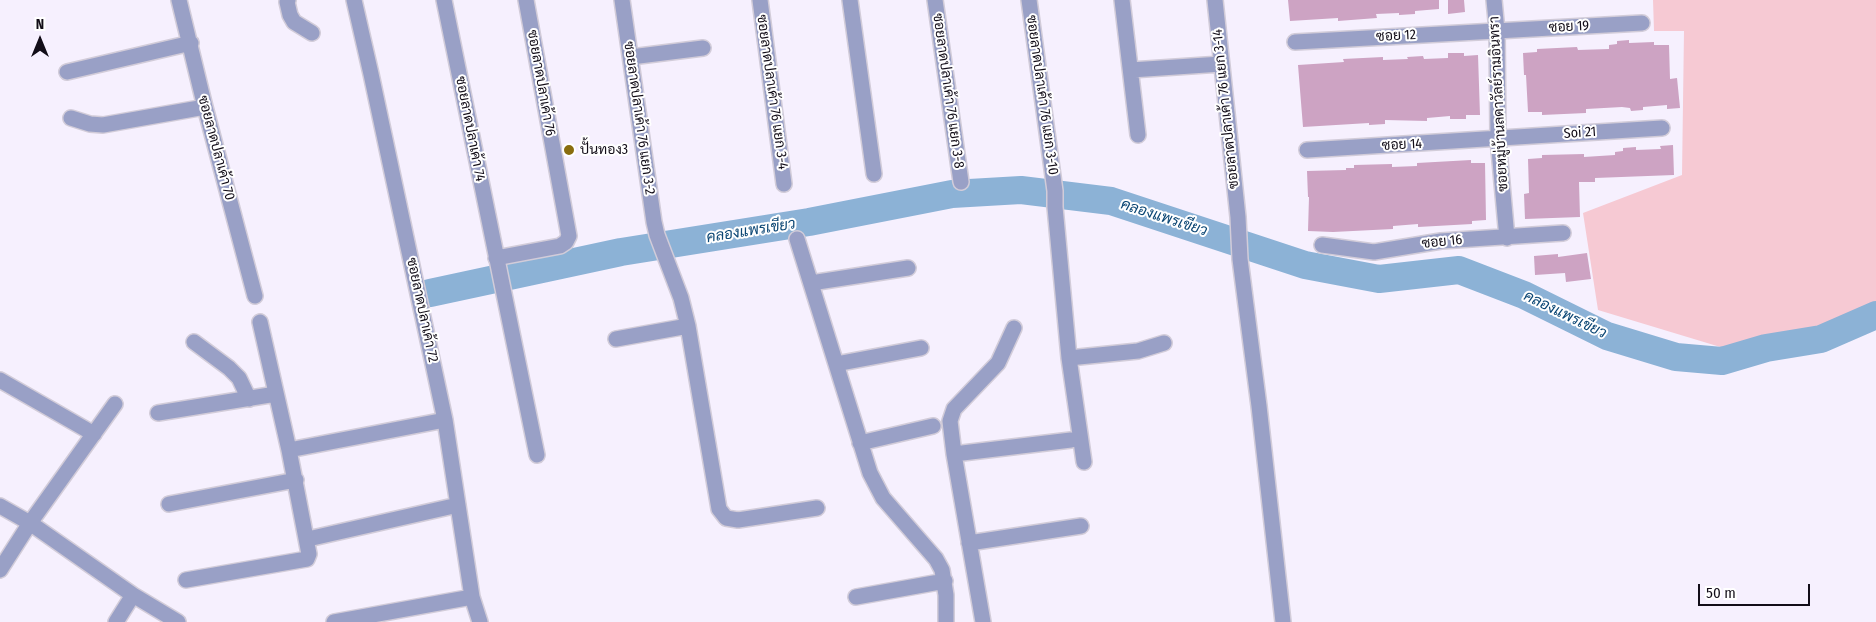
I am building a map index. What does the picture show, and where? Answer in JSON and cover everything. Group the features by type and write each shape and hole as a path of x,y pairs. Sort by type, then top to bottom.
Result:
{"street":[{"name":"ซอยลาดปลาเค้า 70","path":"180,0 205,106 255,296"},
{"path":"288,0 290,14 294,22 312,33"},
{"name":"ซอยลาดปลาเค้า 72","path":"354,0 372,74 445,420 472,597 480,622"},
{"name":"ซอยลาดปลาเค้า 74","path":"444,0 537,454"},
{"name":"ซอยลาดปลาเค้า 76","path":"496,258 560,246 566,242 569,236 526,0"},
{"name":"ซอยลาดปลาเค้า 76 แยก 3-2","path":"622,0 657,235 681,298 688,326 719,508 726,518 738,520 817,508"},
{"name":"ซอยลาดปลาเค้า 76 แยก 3-4","path":"760,0 784,184"},
{"path":"850,0 874,174"},
{"name":"ซอยลาดปลาเค้า 76 แยก 3-8","path":"935,0 961,182"},
{"name":"ซอยลาดปลาเค้า 76 แยก 3-10","path":"1029,0 1055,190 1069,358 1084,462"},
{"path":"1122,0 1138,135"},
{"name":"ซอยลาดปลาเค้า 76 แยก 3-14","path":"1215,0 1238,217 1240,259 1258,392 1283,622"},
{"name":"ซอยหมู่บ้านลดาวัลย์รามอินทรา","path":"1494,0 1497,31 1498,139 1507,238"},
{"name":"ซอย 19","path":"1497,31 1642,23"},
{"name":"ซอย 12","path":"1295,42 1497,31"},
{"path":"67,72 191,43"},
{"path":"631,57 703,48"},
{"path":"1131,70 1221,64"},
{"path":"70,118 90,124 103,125 205,106"},
{"name":"Soi 21","path":"1498,139 1662,128"},
{"name":"ซอย 14","path":"1307,150 1498,139"},
{"name":"ซอย 16","path":"1322,244 1374,252 1441,241 1563,233"},
{"path":"797,239 870,473 883,498 936,559 942,570 945,581 946,622"},
{"path":"811,283 908,268"},
{"path":"186,580 307,559 310,550 260,322"},
{"path":"616,339 688,326"},
{"path":"983,622 954,454 950,420 954,409 998,362 1014,328"},
{"path":"194,342 229,368 239,378 249,398"},
{"path":"1069,358 1138,351 1164,343"},
{"path":"836,364 921,348"},
{"path":"0,380 94,434"},
{"path":"158,412 276,394"},
{"path":"0,570 30,523 115,404"},
{"path":"289,450 445,420"},
{"path":"860,443 933,426"},
{"path":"954,454 1071,440"},
{"path":"169,504 296,480"},
{"path":"308,539 458,504"},
{"path":"0,506 30,523 133,595 178,622"},
{"path":"969,543 1081,526"},
{"path":"856,597 945,581"},
{"path":"116,622 133,595"},
{"path":"334,622 472,597"}],"shaded area":[{"path":"1653,0 1876,0 1876,304 1828,324 1727,349 1598,310 1583,213 1682,175 1684,31 1654,31"}],"building":[{"path":"1288,0 1439,0 1439,9 1415,11 1415,14 1376,14 1377,18 1338,21 1338,18 1290,21"},
{"path":"1448,0 1464,0 1465,12 1448,14"},
{"path":"1629,40 1629,43 1654,42 1654,45 1669,45 1670,79 1677,78 1680,108 1667,109 1667,105 1643,107 1643,110 1631,111 1630,108 1622,107 1586,109 1586,113 1542,115 1542,112 1528,112 1523,53 1537,52 1537,49 1577,47 1578,50 1609,49 1609,45 1617,44 1617,41"},
{"path":"1448,53 1464,53 1464,56 1478,55 1480,115 1466,115 1466,119 1450,119 1450,116 1427,118 1427,121 1385,120 1385,124 1369,125 1369,123 1303,127 1298,65 1344,62 1343,59 1383,57 1383,60 1423,56 1424,59 1448,58"},
{"path":"1673,145 1674,175 1595,178 1595,182 1579,182 1580,217 1525,219 1524,194 1529,193 1528,159 1542,158 1542,155 1584,154 1584,157 1615,155 1615,152 1623,151 1623,148 1636,147 1636,150 1661,149 1660,146"},
{"path":"1471,160 1471,163 1485,163 1486,220 1472,221 1472,224 1418,227 1418,224 1393,226 1393,229 1333,232 1308,231 1309,197 1307,171 1346,170 1346,168 1354,168 1354,165 1392,164 1392,167 1417,166 1417,163"},
{"path":"1587,253 1591,279 1566,282 1565,273 1535,275 1534,256 1558,254 1558,257"}],"waterway":[{"name":"คลองแพรเขียว","path":"430,293 621,252 809,222 952,194 1021,190 1111,201 1305,265 1379,279 1459,270 1524,295 1607,336 1676,357 1722,361 1766,348 1821,339 1876,315"}],"place":[{"name":"ปั้นทอง3","path":"569,150"}]}
